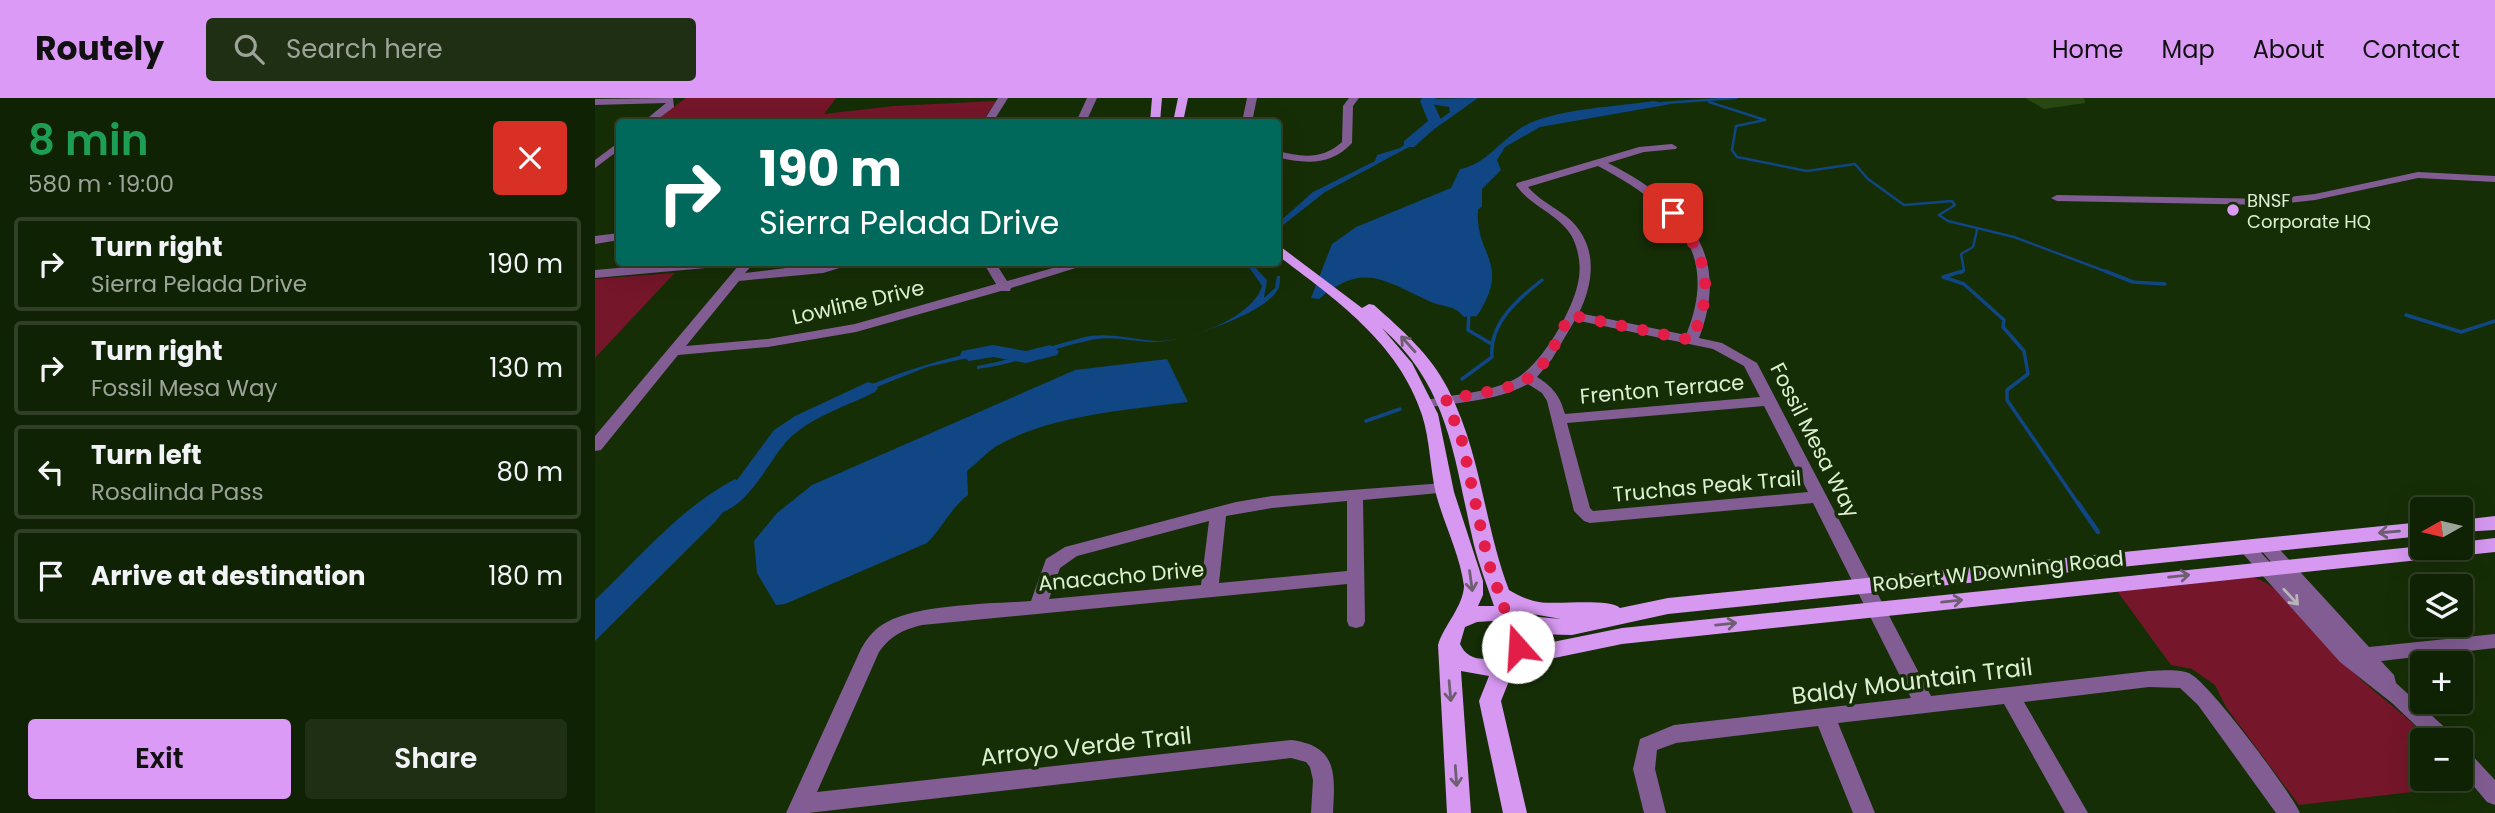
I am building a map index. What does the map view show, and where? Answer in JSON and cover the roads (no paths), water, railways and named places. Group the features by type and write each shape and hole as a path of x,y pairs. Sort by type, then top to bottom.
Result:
{"main road":[{"path":"1156,119 1157,98"},
{"path":"1179,119 1183,98"},
{"path":"1281,241 1353,301 1392,348 1426,404 1436,438 1444,488 1473,584 1472,596 1449,641 1448,662 1459,813"},
{"path":"1281,251 1403,339 1426,366 1446,399 1460,434 1484,546 1520,642 1507,660 1490,701 1515,813"},
{"path":"2473,525 2495,523"},
{"name":"Robert W Downing Road","path":"1510,620 1556,630 1632,611 2410,530"},
{"name":"Robert W Downing Road","path":"1507,660 1609,637 2495,545"},
{"path":"1501,595 1515,603 1550,610 1632,611"},
{"path":"1460,621 1487,612 1510,620"},
{"path":"1449,641 1455,657 1472,666 1493,666 1507,660"}],"street":[{"path":"990,118 1003,98"},
{"path":"1082,119 1092,98"},
{"path":"1248,119 1252,98"},
{"path":"1281,155 1317,161 1338,153 1347,143 1348,106 1354,98"},
{"path":"595,102 631,99 660,99 672,102 652,119"},
{"path":"1426,404 1490,391 1529,378 1543,361 1570,315 1585,282 1585,256 1576,235 1561,216 1521,185 1643,149 1672,147"},
{"path":"595,165 616,148"},
{"path":"1598,162 1650,191 1690,235 1701,258 1707,282 1705,309 1691,340"},
{"path":"2202,205 2293,200 2404,177 2495,179"},
{"path":"2060,202 2299,209 2449,178 2495,186"},
{"path":"2345,191 2362,197"},
{"path":"595,240 616,238"},
{"path":"595,274 690,266"},
{"path":"595,446 744,266"},
{"path":"735,278 836,266"},
{"path":"991,266 1005,288"},
{"name":"Lowline Drive","path":"674,351 768,343 856,328 1076,266"},
{"name":"Fossil Mesa Way","path":"1570,315 1717,346 1750,363 1925,705"},
{"name":"Truchas Peak Trail","path":"1529,378 1547,390 1559,419 1582,511 1590,517 1818,497"},
{"name":"Frenton Terrace","path":"1559,419 1769,401"},
{"path":"1038,606 1052,564 1063,555 1139,531 1272,502 1444,488"},
{"path":"1355,496 1356,621"},
{"path":"1209,590 1218,514"},
{"path":"2255,545 2285,565 2368,656 2399,697"},
{"path":"2255,545 2264,567 2347,657 2399,697 2432,728"},
{"name":"Anacacho Drive","path":"799,809 871,649 892,627 922,618 1355,577"},
{"path":"2347,657 2495,641"},
{"name":"Baldy Mountain Trail","path":"1655,813 1644,769 1647,745 1674,734 2149,679 2185,680 2205,699 2290,813"},
{"path":"2010,696 2077,813"},
{"path":"1825,717 1864,813"},
{"name":"Arroyo Verde Trail","path":"799,809 1291,749 1312,752 1319,759 1323,771 1322,813"},
{"path":"2473,770 2495,795"}],"water":[{"path":"1478,98 1409,147 1325,192 1281,227 1281,220 1313,192 1375,161 1377,155 1400,148 1450,112 1449,107 1419,102 1424,99"},
{"path":"1653,101 1671,104 1540,127 1505,147 1497,160 1501,170 1482,189 1482,206 1478,210 1481,239 1492,271 1487,298 1477,316 1464,317 1452,308 1374,278 1349,280 1319,299 1311,298 1332,244 1356,227 1451,188 1460,169 1488,155 1520,128 1559,114"},
{"path":"1248,266 1254,266 1267,280 1264,298 1275,288 1277,276 1280,276 1278,289 1269,300 1221,325 1202,332 1218,326 1246,308 1256,298 1262,286"},
{"path":"1091,336 1157,341 1184,337 1155,342 1099,339 977,369 977,366"},
{"path":"995,348 1004,350 927,367 844,400 845,396 900,373"},
{"path":"1167,359 1188,402 1114,411 1064,421 1016,436 995,447 967,471 968,495 927,543 785,604 776,605 757,573 754,541 777,513 812,485 1075,370"},
{"path":"735,479 740,482 733,500 714,523 595,641 595,600 678,519"}],"waterway":[{"path":"1409,144 1435,122 1426,101 1430,98"},
{"path":"1663,103 1736,98"},
{"path":"1709,102 1765,120 1736,126 1732,150 1737,157 1807,171 1855,164 1868,179 1904,205 1952,201 1955,205 1939,215 1948,221 2014,237 2110,273"},
{"path":"1963,271 1961,254 1973,247 1977,230"},
{"path":"1963,271 1943,277 1964,284 2004,320 2003,327 2024,351 2028,374 2007,390 2007,400 2079,505"},
{"path":"2105,271 2133,282 2165,284"},
{"path":"1462,379 1492,357 1492,345 1500,323 1515,304 1542,280"},
{"path":"1469,313 1468,330 1490,343"},
{"path":"2406,315 2461,332 2495,321"},
{"path":"969,355 993,351 1026,357 1050,351"},
{"path":"715,507 745,485 781,435 802,420 868,388"},
{"path":"1366,421 1400,409"},
{"path":"2078,503 2098,532"}],"place":[{"name":"BNSF Corporate HQ","path":"2233,210"}]}
